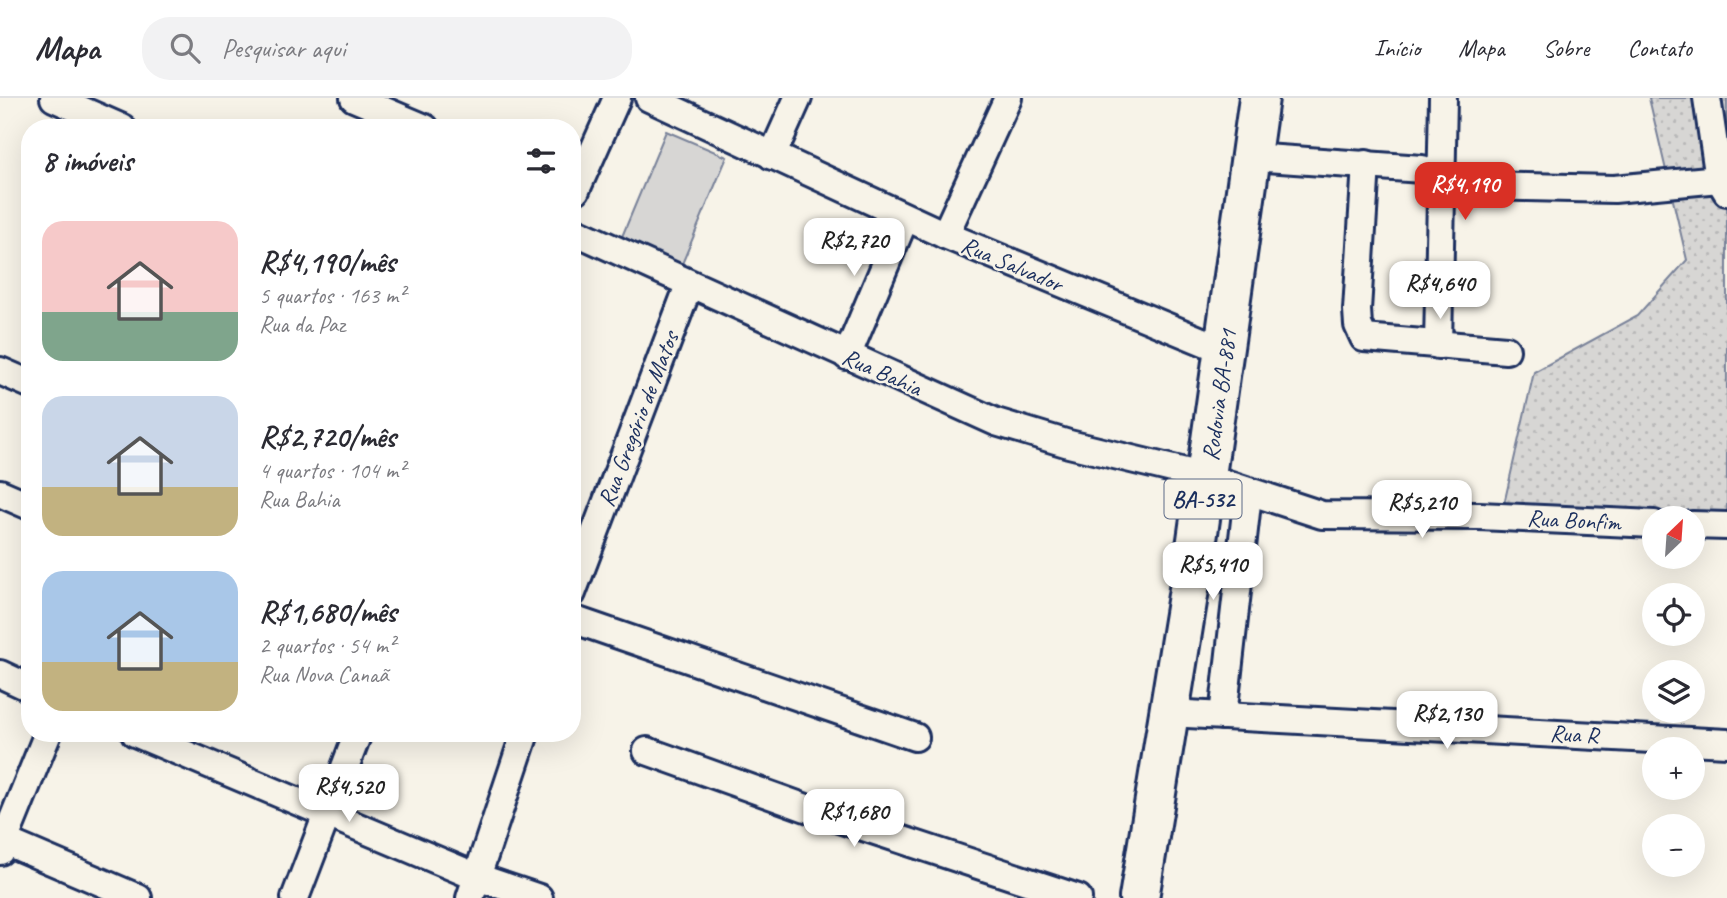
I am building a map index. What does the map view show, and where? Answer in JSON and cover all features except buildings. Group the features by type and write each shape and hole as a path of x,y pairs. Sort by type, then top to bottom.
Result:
{"main road":[{"name":"Rodovia BA-881","path":"1139,898 1226,351 1259,98"}],"street":[{"path":"54,98 102,119"},
{"path":"354,98 404,119"},
{"path":"581,179 617,98"},
{"name":"Rua Salvador","path":"649,98 944,236 1226,351"},
{"path":"772,156 798,98"},
{"path":"944,236 1008,98"},
{"path":"1437,345 1443,98"},
{"path":"1251,157 1422,169 1442,185 1614,189 1723,185 1706,98"},
{"path":"1366,164 1357,310 1362,336 1506,350"},
{"path":"847,356 905,218"},
{"name":"Rua Bahia","path":"581,234 996,422 1069,444 1206,477"},
{"name":"Rua Gregório de Matos","path":"581,569 689,285"},
{"path":"0,371 21,380"},
{"name":"Rua Bonfim","path":"1206,477 1248,494 1322,515 1479,516 1642,523"},
{"path":"0,493 21,502"},
{"path":"1223,716 1248,494"},
{"path":"1705,525 1727,526"},
{"path":"581,622 915,737"},
{"path":"0,674 21,684"},
{"name":"Rua R","path":"1170,713 1727,743"},
{"path":"44,742 1,844 138,898"},
{"path":"182,742 474,887 539,898"},
{"path":"295,898 355,742"},
{"path":"474,887 522,742"},
{"path":"647,751 809,809 1078,898"}],"shaded area":[{"path":"1649,98 1727,98 1727,514 1705,513 1705,506 1642,506 1642,510 1504,504 1534,372 1637,316 1687,260"},
{"path":"666,131 727,157 682,264 621,239"}]}
